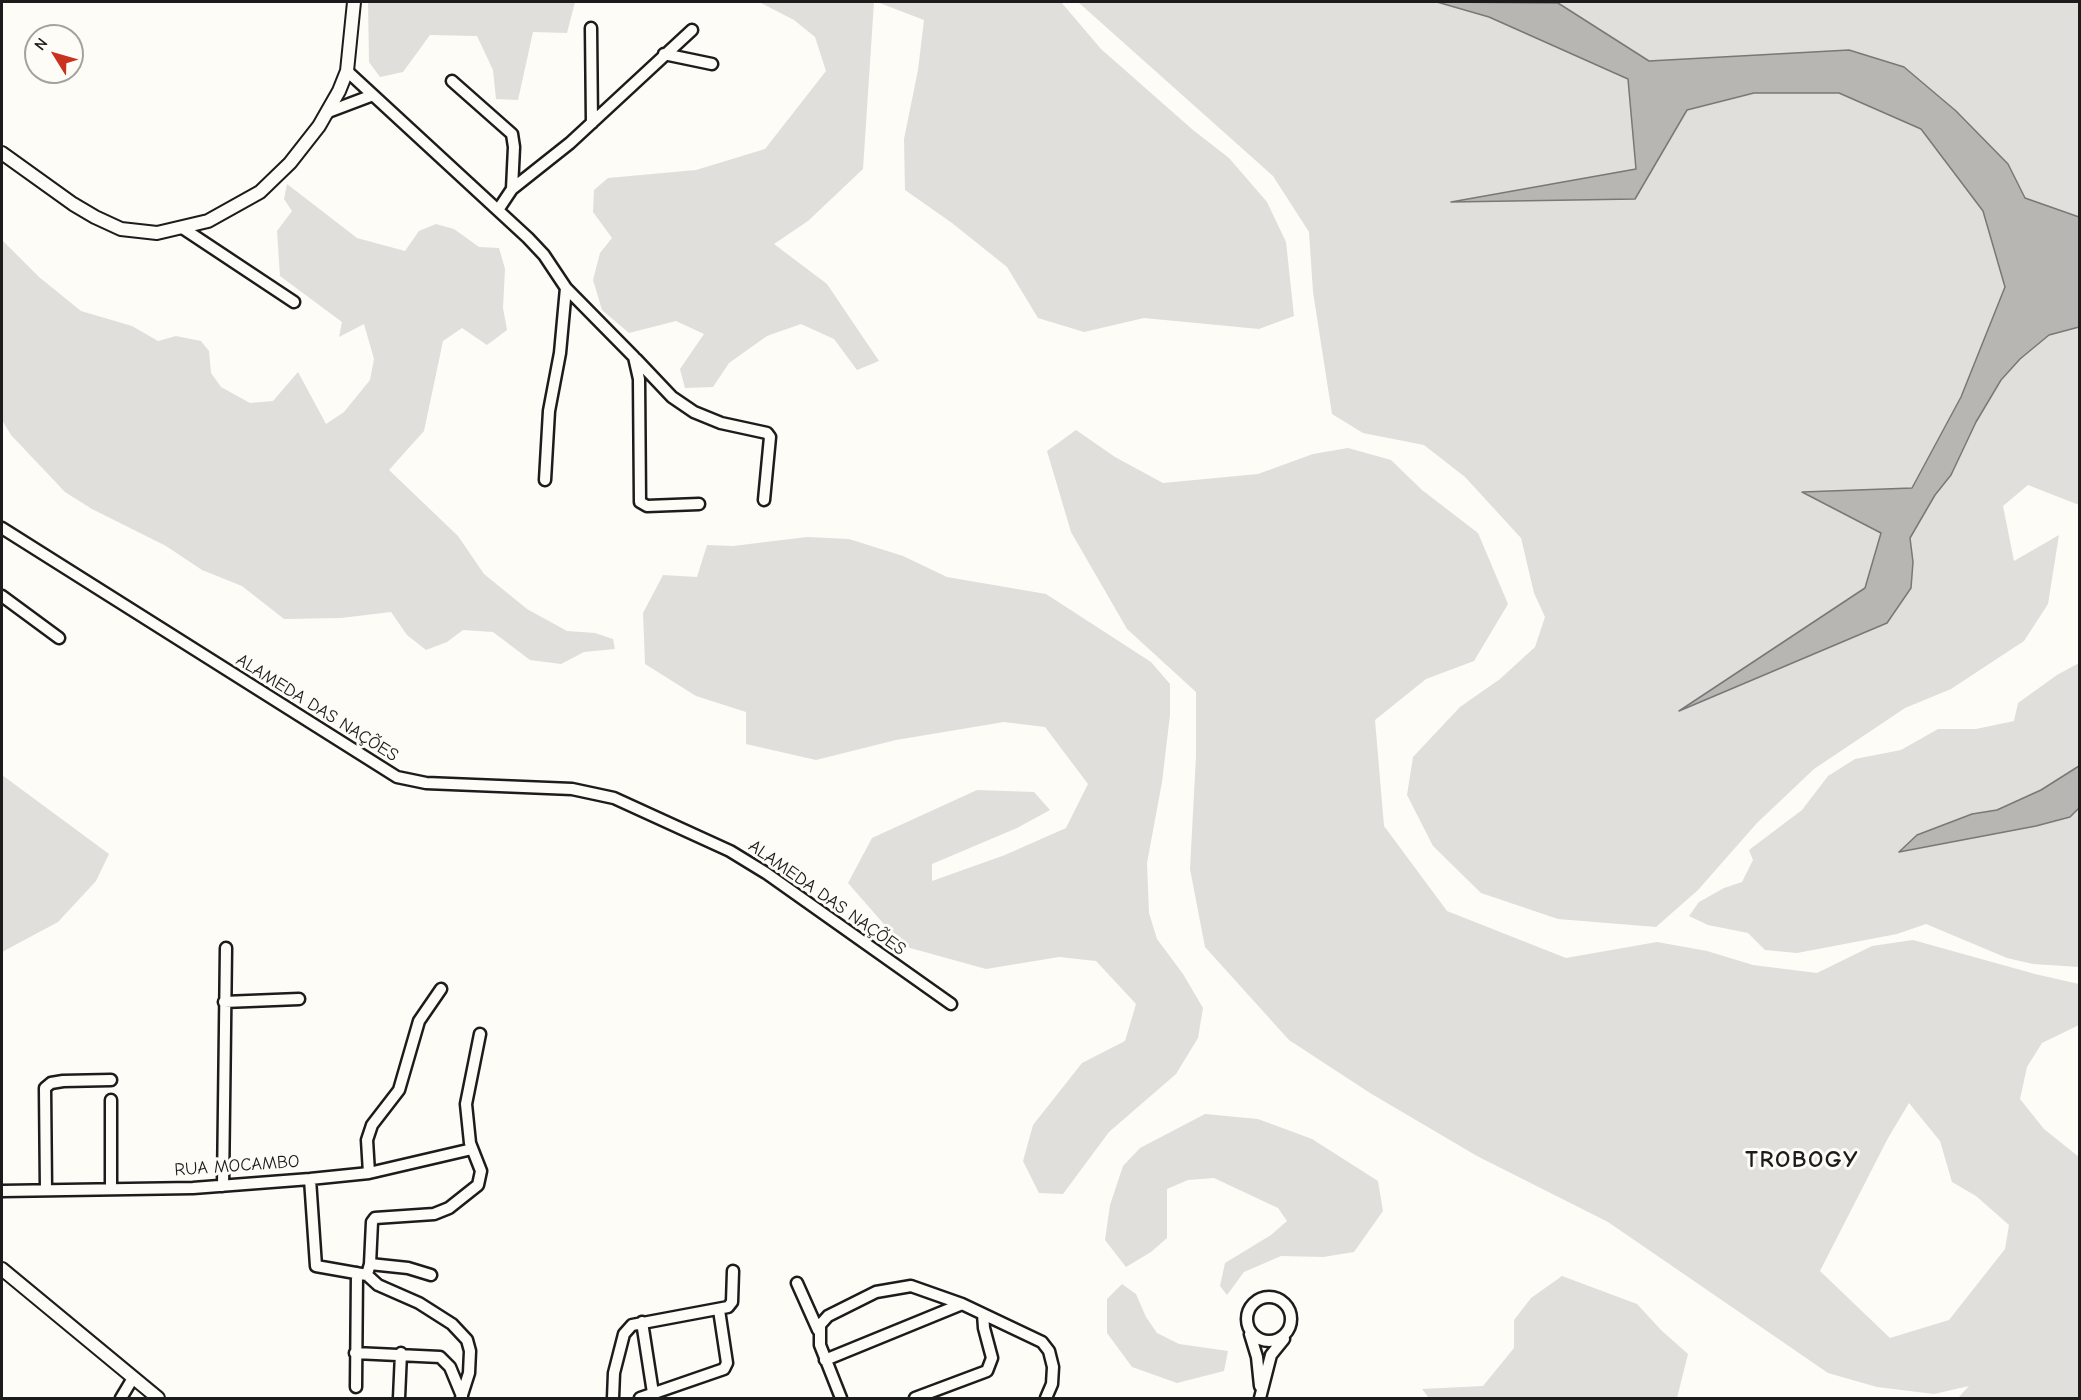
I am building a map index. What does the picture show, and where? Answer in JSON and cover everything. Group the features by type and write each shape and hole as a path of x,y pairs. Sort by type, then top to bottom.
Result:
{"main road":[{"path":"2,153 73,204 112,225 138,232 184,228 208,221 261,192 290,163 328,112 347,71 354,2"},
{"path":"2,1269 158,1398"}],"street":[{"path":"591,28 592,123"},
{"path":"498,210 512,189 592,123 692,30"},
{"path":"664,54 712,64"},
{"path":"347,71 544,255 566,288 672,397 694,412 722,423 767,433 770,437 764,500"},
{"path":"452,81 512,134 514,147 512,189"},
{"path":"328,112 372,95"},
{"path":"184,228 294,302"},
{"path":"545,480 549,411 560,353 566,288"},
{"path":"634,357 639,379 640,502 647,506 699,504"},
{"name":"ALAMEDA DAS NAÇÕES","path":"2,529 397,777 426,783 572,789 614,798 730,851 766,873 951,1004"},
{"path":"2,596 59,638"},
{"path":"223,1186 226,948"},
{"path":"369,1173 367,1140 372,1125 399,1089 419,1021 441,989"},
{"path":"224,1002 299,999"},
{"path":"356,1388 355,1353 362,1274 370,1264 372,1222 378,1217 434,1214 461,1201 482,1178 480,1165 472,1149 466,1117 466,1092 480,1034"},
{"path":"46,1190 45,1088 51,1083 63,1081 111,1080"},
{"path":"111,1100 111,1189"},
{"name":"RUA MOCAMBO","path":"2,1191 223,1186 310,1179 369,1173 472,1149"},
{"path":"310,1179 316,1266 362,1274 378,1285 405,1296 442,1316 466,1340 470,1361 461,1397"},
{"path":"370,1264 408,1268 431,1275"},
{"path":"613,1398 614,1373 624,1334 632,1325 719,1310 731,1305 733,1271"},
{"path":"798,1283 818,1330 825,1360 841,1398"},
{"path":"818,1330 828,1316 876,1292 911,1286 927,1290 1036,1338 1047,1348 1053,1367 1052,1384 1046,1398"},
{"path":"1265,1297 1272,1297 1285,1303 1291,1317 1287,1332 1271,1355 1260,1398 1258,1363 1246,1317 1252,1304 1265,1297"},
{"path":"825,1360 962,1304"},
{"path":"640,1398 720,1373 727,1363 719,1310"},
{"path":"915,1398 987,1371 992,1358 984,1328 983,1314"},
{"path":"642,1322 653,1393"},
{"path":"1250,1331 1254,1336 1267,1342 1275,1341 1287,1332"},
{"path":"355,1353 401,1353 440,1357 447,1362 461,1397"},
{"path":"399,1398 401,1353"},
{"path":"121,1398 133,1378"}],"shaded area":[{"path":"368,2 575,2 567,33 533,32 518,100 496,99 493,70 477,36 430,35 403,72 380,77 369,62"},
{"path":"759,2 874,2 863,169 808,221 774,244 827,284 879,361 857,370 834,339 801,324 767,336 729,363 713,387 685,388 680,369 704,334 676,321 629,333 602,310 593,280 600,253 612,238 593,212 594,190 608,178 696,170 765,149 826,71 815,37 794,20"},
{"path":"877,2 1061,2 1101,49 1193,130 1229,158 1267,202 1286,242 1294,316 1259,329 1144,318 1084,332 1038,318 1007,267 952,223 905,190 904,139 918,70 924,20"},
{"path":"1078,2 1437,2 1489,17 1628,79 1636,170 1457,201 1635,199 1687,110 1754,93 1840,93 1921,129 1983,211 2005,287 1961,397 1912,488 1803,492 1881,533 1865,588 1682,709 1887,623 1913,562 1910,538 1935,495 1951,475 1976,422 2001,380 2020,359 2049,335 2079,327 2079,505 2028,485 2003,506 2014,561 2059,535 2048,604 2024,641 1951,689 1905,708 1814,769 1757,823 1698,890 1656,927 1558,919 1481,893 1433,846 1407,795 1413,757 1460,707 1500,679 1535,647 1545,617 1534,593 1521,538 1465,477 1424,445 1363,433 1332,414 1313,292 1309,232 1273,176"},
{"path":"1437,2 1558,3 1649,61 1849,50 1904,67 1956,111 2008,164 2025,198 2079,217 2079,327 2049,335 2020,359 2001,380 1976,422 1951,475 1935,495 1910,538 1913,562 1911,588 1887,623 1679,711 1865,588 1881,533 1802,492 1912,488 1961,397 2005,287 1983,211 1921,129 1839,93 1754,93 1687,110 1635,199 1451,202 1636,169 1628,79 1489,17"},
{"path":"1550,2 2079,2 2079,217 2025,198 2008,164 1956,111 1904,67 1849,50 1649,61 1558,3"},
{"path":"287,184 357,238 405,251 419,231 436,224 454,229 479,247 499,248 505,269 503,308 507,330 487,345 462,328 443,341 424,431 389,470 458,536 484,574 527,609 567,631 595,633 613,639 615,649 584,652 561,664 530,660 493,632 463,630 447,642 426,650 407,635 391,612 341,618 284,619 242,586 202,570 166,546 92,509 65,492 11,435 2,420 2,240 39,277 81,311 132,326 158,341 176,336 201,341 209,351 211,373 221,387 250,403 273,401 298,372 326,424 344,412 370,380 374,359 364,324 339,337 342,322 280,276 277,231 292,211 284,199"},
{"path":"1076,430 1115,457 1163,483 1258,474 1313,454 1348,448 1391,460 1422,490 1478,533 1508,604 1474,661 1426,679 1375,720 1384,826 1447,911 1566,958 1657,942 1707,951 1753,965 1817,973 1872,946 1913,940 2079,984 2079,1025 2042,1043 2027,1067 2020,1099 2044,1129 2079,1157 2079,1398 1958,1398 1969,1386 1934,1394 1877,1387 1828,1373 1608,1222 1477,1156 1370,1093 1289,1040 1205,947 1190,869 1196,756 1196,692 1127,629 1071,532 1047,451","holes":["1909,1103 1940,1141 1952,1182 1976,1196 2009,1225 2005,1249 1949,1320 1890,1338 1820,1271 1888,1138"]},
{"path":"807,537 849,539 903,556 947,577 1046,594 1151,662 1170,684 1170,715 1162,782 1147,863 1149,913 1157,939 1183,974 1203,1008 1198,1038 1176,1074 1109,1132 1063,1194 1039,1193 1023,1161 1033,1125 1082,1063 1125,1041 1136,1004 1096,961 1059,957 986,969 903,946 848,883 872,838 977,790 1034,792 1050,810 1017,828 932,864 932,881 1005,855 1066,828 1088,784 1045,727 1004,722 896,740 816,760 746,744 746,712 696,696 645,664 643,613 663,575 697,577 707,545 733,546"},
{"path":"2079,663 2079,766 2041,790 1997,810 1972,814 2070,817 2079,808 2079,967 2033,964 2007,958 1926,924 1897,934 1797,953 1765,950 1748,933 1708,925 1689,916 1699,902 1724,888 1742,882 1753,860 1749,850 1802,810 1828,776 1855,759 1901,750 1938,729 1976,729 2014,721 2018,703 2057,675"},
{"path":"2079,766 2079,808 2070,817 2036,826 1899,852 1917,835 1972,814 1997,810 2041,790"},
{"path":"2,775 109,854 96,881 58,922 2,952"},
{"path":"1205,1114 1258,1119 1312,1139 1378,1181 1383,1211 1354,1252 1323,1257 1281,1256 1244,1272 1227,1295 1220,1286 1225,1263 1271,1235 1287,1221 1278,1208 1214,1178 1188,1180 1167,1189 1167,1238 1151,1252 1126,1267 1105,1240 1110,1205 1123,1166 1140,1148"},
{"path":"1562,1276 1637,1304 1688,1354 1677,1398 1429,1398 1422,1389 1483,1386 1514,1348 1514,1320 1531,1298"},
{"path":"1122,1284 1136,1294 1146,1317 1157,1333 1179,1344 1228,1351 1224,1371 1177,1383 1132,1367 1107,1333 1107,1299"}],"district":[{"name":"TROBOGY","path":"1802,1160"}]}
